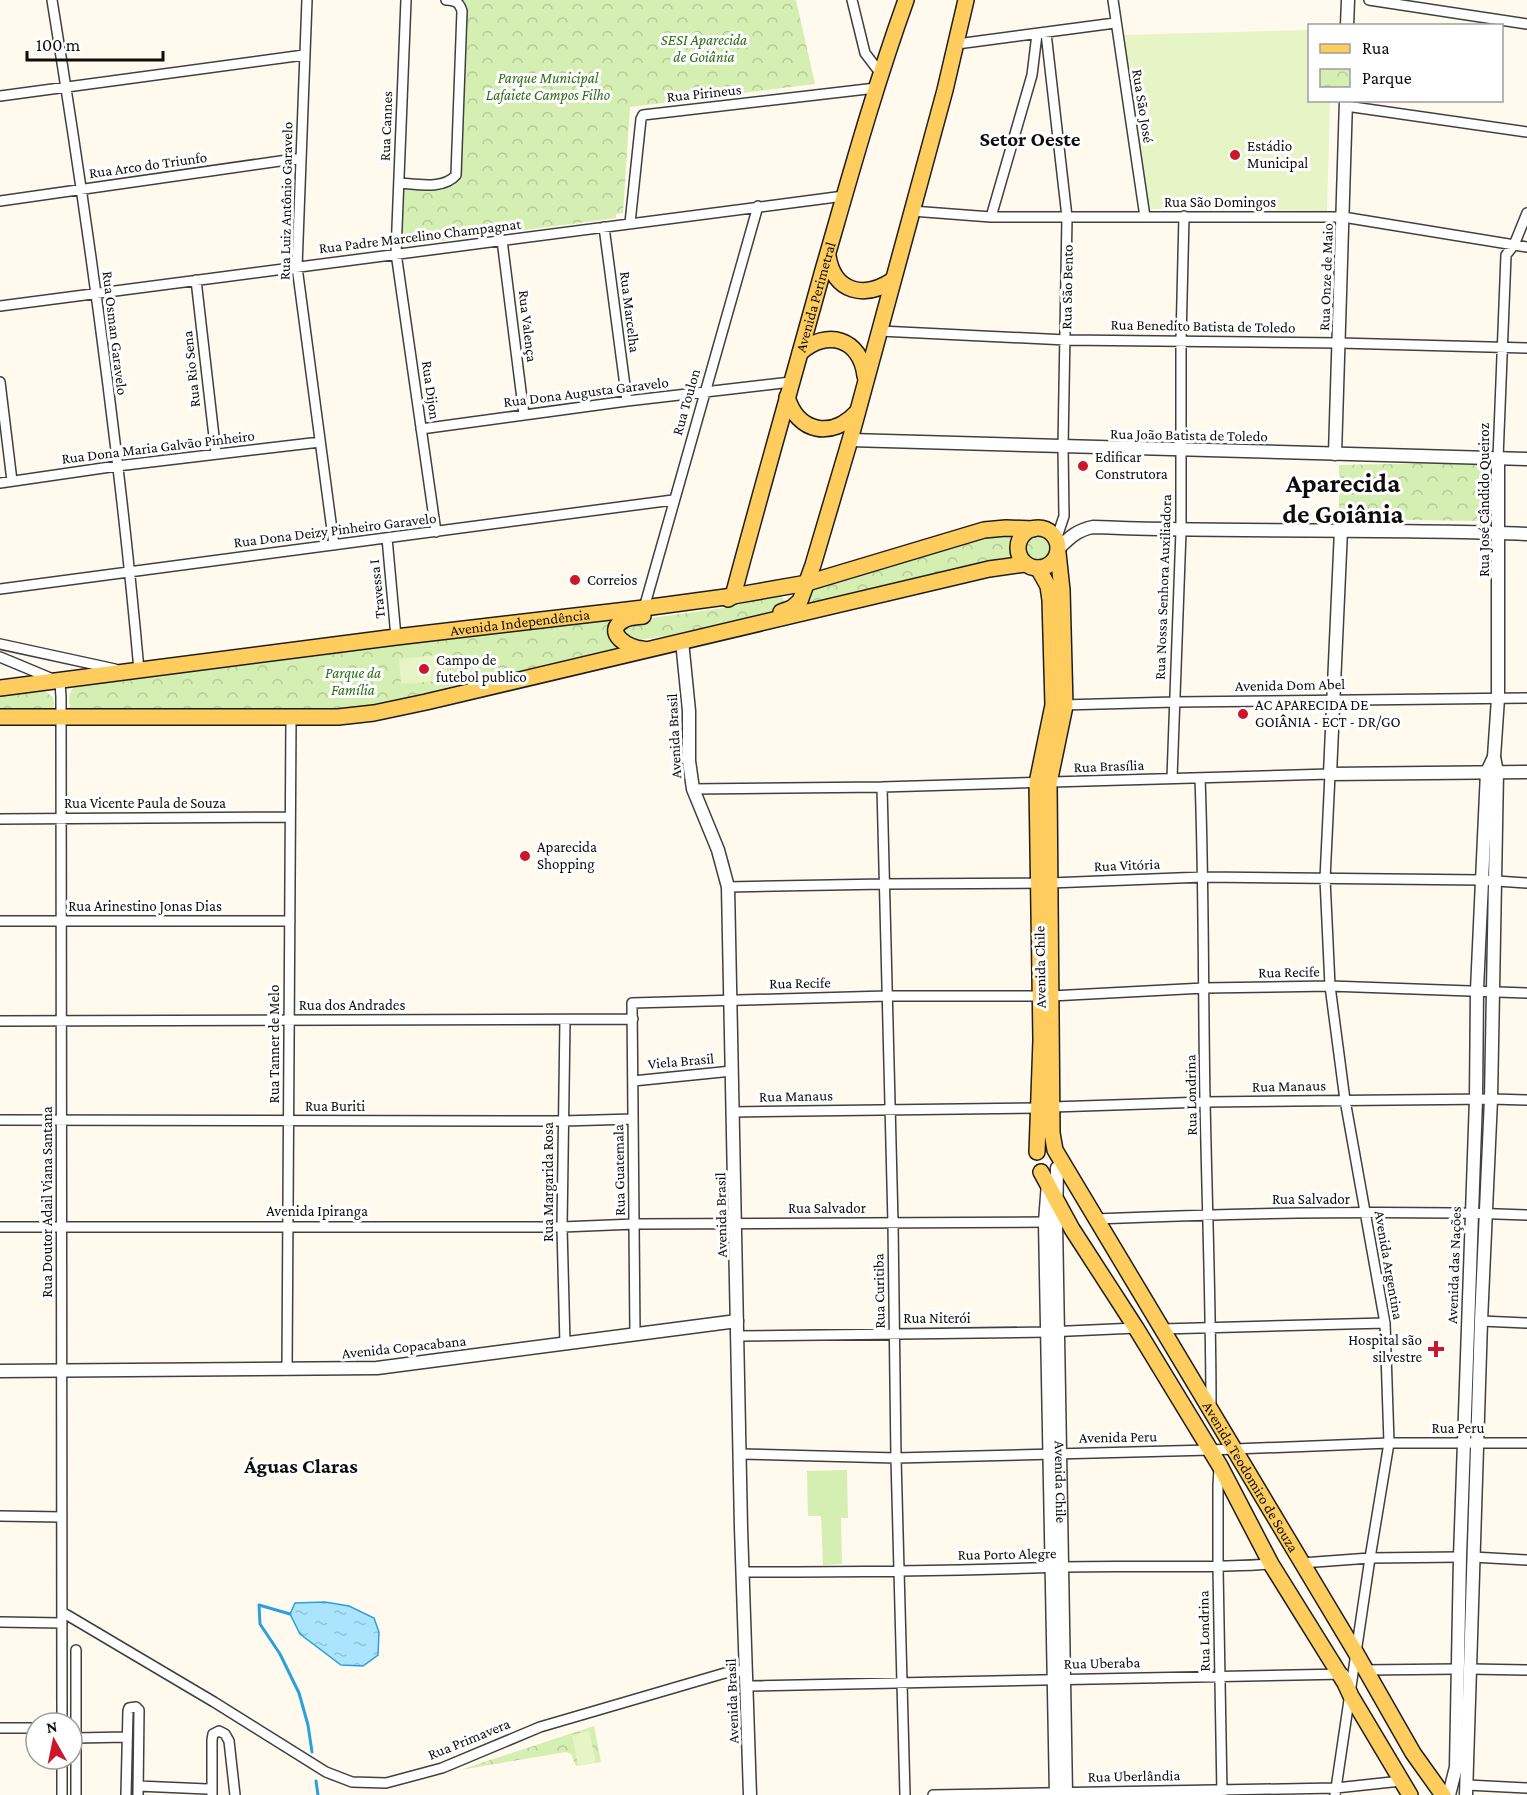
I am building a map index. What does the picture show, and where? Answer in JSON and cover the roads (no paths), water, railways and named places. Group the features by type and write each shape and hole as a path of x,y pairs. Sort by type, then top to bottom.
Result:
{"main road":[{"name":"Avenida Perimetral","path":"733,596 844,196 906,0"},
{"path":"719,633 738,623 781,612 796,605 807,583 880,331 957,44 966,0"},
{"path":"828,255 830,268 839,281 851,289 866,292 880,289 893,280"},
{"path":"800,353 807,346 825,339 836,339 860,355 866,379"},
{"path":"789,389 791,409 799,420 810,427 823,429 842,424 857,411"},
{"path":"0,717 291,718 341,717 374,713 989,569 1048,566 1057,547 1047,530 1034,529 1022,536 1019,542 1019,555 1032,566"},
{"name":"Avenida Independência","path":"0,688 733,596 807,583 984,530 1034,529"},
{"name":"Rua São Bento","path":"1043,783 1059,705 1062,590 1057,547"},
{"name":"Rua São Bento","path":"1032,566 1048,586 1059,705"},
{"path":"781,612 787,608 788,603 782,588"},
{"path":"647,649 636,649 617,637 621,622 627,619 715,606 733,596"},
{"name":"Avenida Chile","path":"1043,783 1046,1107 1034,1160 1044,1177"},
{"name":"Avenida Chile","path":"1046,1107 1057,1159"},
{"path":"1037,1152 1046,1147 1057,1159 1044,1177"},
{"name":"Avenida Teodomiro de Souza","path":"1057,1159 1096,1219 1356,1653 1350,1696 1410,1795"},
{"name":"Avenida Teodomiro de Souza","path":"1044,1177 1072,1229 1136,1328 1220,1467 1271,1564 1443,1795"}],"street":[{"name":"Rua Osman Garavelo","path":"52,0 81,190 130,571 133,671"},
{"name":"Rua Luiz Antônio Garavelo","path":"307,0 297,267 334,544"},
{"name":"Rua Cannes","path":"396,253 406,0"},
{"path":"399,183 443,184 456,176 462,11 460,4 446,0"},
{"path":"852,0 861,42 879,81"},
{"name":"Rua São José","path":"1113,0 1145,218"},
{"path":"1347,24 1348,0"},
{"path":"1369,0 1527,24"},
{"path":"957,44 1115,23"},
{"path":"991,217 1042,34"},
{"name":"Rua São Bento","path":"1042,34 1050,76 1067,217 1064,516 1057,547"},
{"path":"0,96 304,55"},
{"path":"869,60 886,59"},
{"path":"1032,75 1050,76"},
{"name":"Rua Pirineus","path":"630,224 640,119 643,115 879,81"},
{"path":"1346,103 1527,132"},
{"name":"Rua Onze de Maio","path":"1335,454 1346,103"},
{"name":"Rua Arco do Triunfo","path":"0,201 301,158"},
{"name":"Rua Padre Marcelino Champagnat","path":"0,306 844,196"},
{"name":"Rua Toulon","path":"644,608 758,206"},
{"name":"Rua São Domingos","path":"912,211 991,217 1343,217 1527,247"},
{"name":"Rua José Cândido Queiroz","path":"1492,772 1498,698 1498,458 1506,255 1514,245 1527,213"},
{"name":"Rua Nossa Senhora Auxiliadora","path":"1172,778 1181,531 1181,340 1184,216"},
{"name":"Rua Marcelha","path":"604,227 627,401"},
{"name":"Rua Valença","path":"502,240 524,415"},
{"name":"Rua Dijon","path":"396,253 436,532"},
{"name":"Rua Rio Sena","path":"196,280 216,454"},
{"name":"Rua Benedito Batista de Toledo","path":"880,331 1066,340 1181,340 1527,348"},
{"path":"0,382 12,481"},
{"name":"Rua Dona Augusta Garavelo","path":"421,429 705,392 789,389"},
{"name":"Rua João Batista de Toledo","path":"850,440 1527,459"},
{"name":"Rua Dona Maria Galvão Pinheiro","path":"0,483 117,466 320,442"},
{"name":"Rua Dona Deizy Pinheiro Garavelo","path":"0,589 673,500"},
{"path":"1057,547 1082,529 1093,527 1181,531 1341,530 1527,534"},
{"path":"1330,774 1341,530"},
{"name":"Travessa I","path":"387,538 396,637"},
{"name":"Avenida Brasil","path":"682,641 689,711 689,761 693,789 718,850 728,887 750,1795"},
{"path":"0,644 133,671"},
{"path":"0,657 60,682"},
{"name":"Rua Doutor Adail Viana Santana","path":"60,682 62,718 62,1711"},
{"name":"Avenida Dom Abel","path":"1059,705 1527,698"},
{"name":"Rua Tanner de Melo","path":"287,1370 291,718"},
{"name":"Avenida das Nações","path":"1466,1790 1460,1557 1476,1099 1477,990 1482,880 1492,772"},
{"name":"Avenida das Nações","path":"1449,1795 1456,1767 1473,1557 1478,1443 1497,881 1492,772"},
{"name":"Rua Brasília","path":"693,789 882,787 1330,774 1527,772"},
{"name":"Avenida Argentina","path":"1330,774 1325,879 1330,986 1364,1214 1385,1323 1389,1443 1356,1653"},
{"name":"Rua Londrina","path":"1200,778 1211,1411"},
{"name":"Rua Curitiba","path":"882,787 895,1333 898,1572 905,1795"},
{"name":"Rua Vicente Paula de Souza","path":"0,819 290,817"},
{"name":"Rua Vitória","path":"728,887 1044,883 1203,877 1482,880 1527,883"},
{"name":"Rua Arinestino Jonas Dias","path":"0,921 290,921"},
{"name":"Rua Recife","path":"632,1004 730,999 1046,996 1204,988 1330,986 1527,993"},
{"name":"Rua Guatemala","path":"632,1004 635,1335"},
{"name":"Rua dos Andrades","path":"0,1021 633,1019"},
{"name":"Rua Margarida Rosa","path":"565,1020 562,1227 565,1344"},
{"name":"Viela Brasil","path":"633,1081 732,1071"},
{"name":"Rua Manaus","path":"733,1112 1205,1102 1527,1100"},
{"name":"Rua Buriti","path":"0,1119 563,1121 633,1119"},
{"name":"Avenida Chile","path":"1050,1222 1056,1199 1057,1159"},
{"name":"Avenida Chile","path":"1044,1177 1050,1222 1061,1793"},
{"name":"Rua Salvador","path":"1096,1219 1209,1215 1486,1213 1527,1215"},
{"name":"Rua Salvador","path":"635,1224 1050,1222"},
{"name":"Avenida Ipiranga","path":"0,1227 562,1227 635,1224"},
{"name":"Avenida Copacabana","path":"0,1371 377,1368 737,1321"},
{"path":"1481,1321 1527,1323"},
{"path":"1162,1329 1385,1323"},
{"name":"Rua Niterói","path":"738,1336 1052,1332 1136,1328"},
{"name":"Rua Peru","path":"1389,1443 1527,1443"},
{"name":"Avenida Peru","path":"740,1454 896,1458 1389,1443"},
{"name":"Rua Londrina","path":"1220,1467 1218,1568 1222,1792"},
{"path":"0,1516 62,1517"},
{"path":"1302,1563 1370,1558 1460,1557"},
{"path":"1473,1557 1527,1560"},
{"name":"Rua Porto Alegre","path":"744,1572 1218,1568 1271,1564"},
{"name":"Rua Primavera","path":"62,1612 214,1702 326,1772 352,1782 386,1783 442,1768 540,1727 725,1673 746,1670"},
{"path":"0,1622 62,1623"},
{"path":"76,1650 76,1711"},
{"name":"Rua Uberaba","path":"746,1686 1464,1669 1527,1670"},
{"path":"1336,1791 1350,1696"},
{"path":"126,1795 128,1711 129,1708 136,1707 139,1710 138,1790 175,1788 212,1791 212,1740 213,1734 219,1731 225,1734 229,1741 235,1795"},
{"path":"0,1728 24,1728"},
{"path":"84,1738 127,1737"},
{"path":"62,1771 62,1795"},
{"path":"76,1771 76,1795"},
{"name":"Rua Uberlândia","path":"933,1795 1336,1791 1401,1781"},
{"path":"1466,1790 1527,1788"}],"water":[{"path":"325,1602 349,1606 374,1618 379,1632 378,1655 363,1666 341,1665 300,1634 290,1614 295,1603"}],"waterway":[{"path":"290,1614 259,1605 260,1624 280,1654 299,1693 308,1725 312,1752"},
{"path":"316,1781 318,1795"}],"place":[{"name":"Estádio Municipal","path":"1235,155"},
{"name":"Edificar Construtora","path":"1083,466"},
{"name":"Correios","path":"575,580"},
{"name":"Campo de futebol publico","path":"424,669"},
{"name":"AC APARECIDA DE GOIÂNIA - ECT - DR/GO","path":"1243,714"},
{"name":"Aparecida Shopping","path":"525,856"},
{"name":"Hospital são silvestre","path":"1436,1349"}],"district":[{"name":"Setor Oeste","path":"1030,139"},
{"name":"Aparecida de Goiânia","path":"1343,498"},
{"name":"Águas Claras","path":"301,1466"}],"park label":[{"name":"SESI Aparecida de Goiânia","path":"704,48"},
{"name":"Parque Municipal Lafaiete Campos Filho","path":"548,86"},
{"name":"Parque da Família","path":"353,682"}]}
